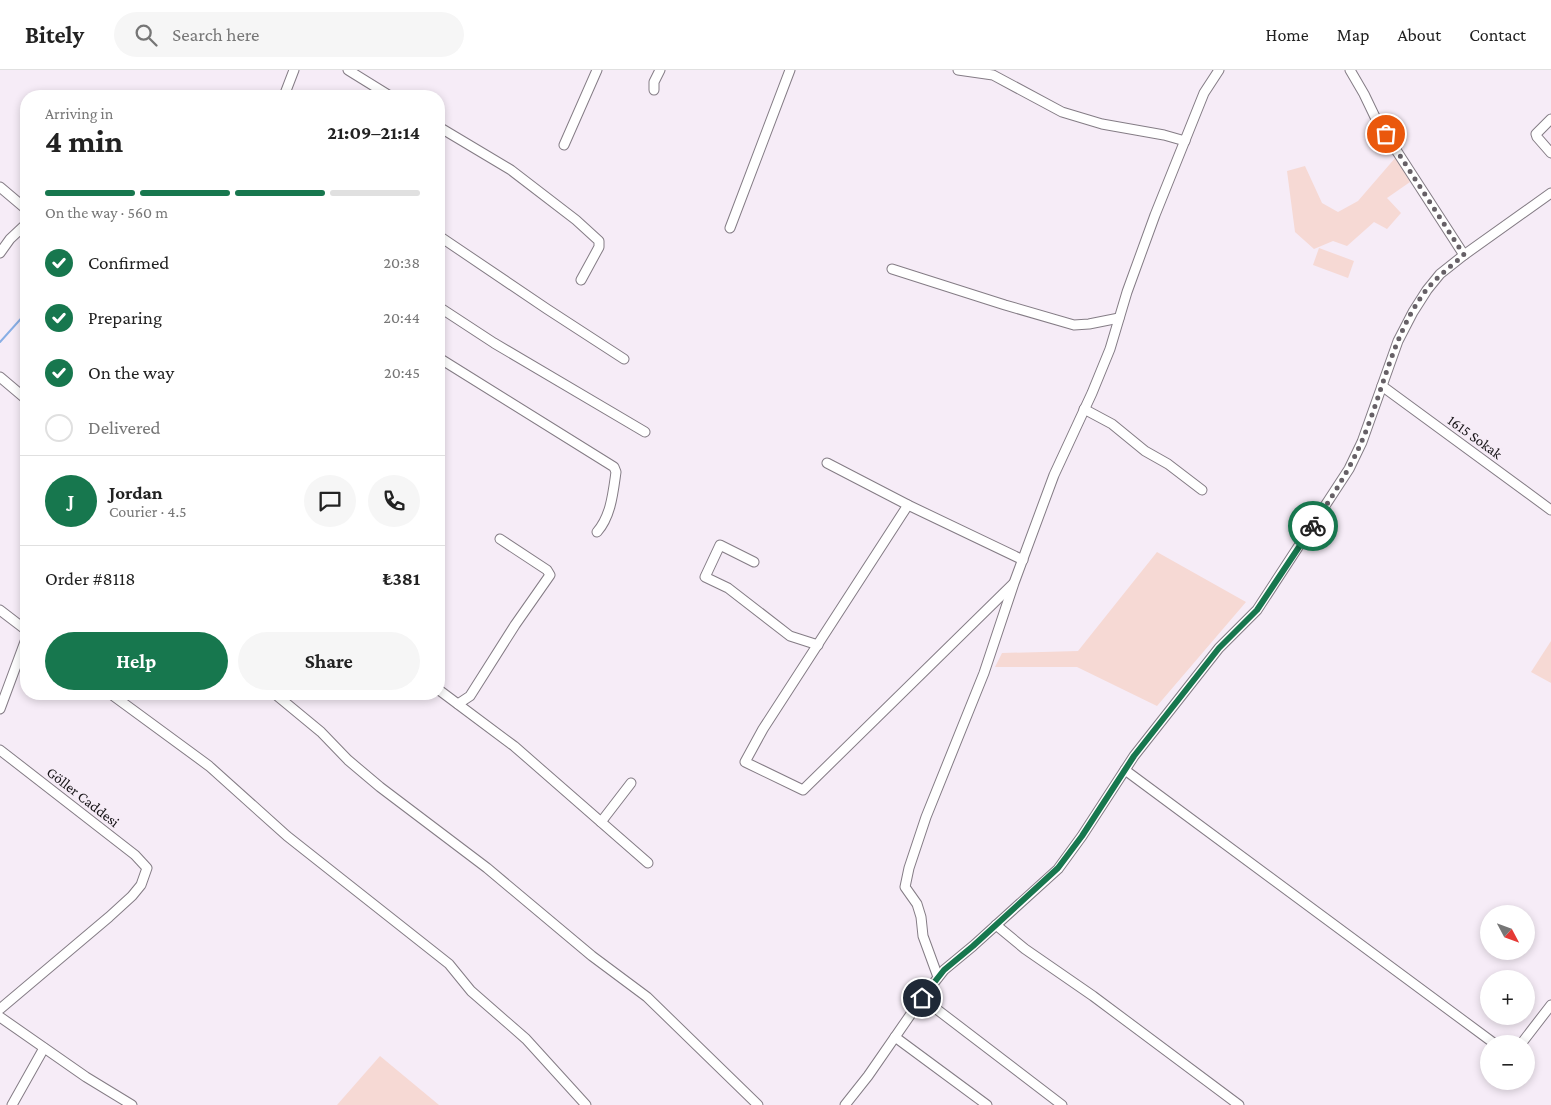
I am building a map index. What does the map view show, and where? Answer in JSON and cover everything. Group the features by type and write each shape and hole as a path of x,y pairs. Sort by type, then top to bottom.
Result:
{"street":[{"path":"286,90 294,70"},
{"path":"348,70 380,90"},
{"path":"564,146 597,70"},
{"path":"654,90 654,79 660,70"},
{"path":"730,228 790,70"},
{"path":"958,70 993,75 1062,112 1102,124 1164,135 1185,141"},
{"path":"938,977 923,936 921,917 917,904 905,888 909,868 926,817 984,673 1014,583 1054,475 1110,349 1155,215 1204,93 1219,70"},
{"path":"1350,70 1376,119 1464,255"},
{"path":"1551,120 1536,134 1551,152"},
{"path":"445,131 510,170 576,220 599,241 599,247 581,280"},
{"path":"0,187 20,204"},
{"path":"845,1105 938,977 1058,868 1082,836 1134,756 1219,648 1257,610 1350,469 1362,442 1398,341 1422,297 1440,274 1551,193"},
{"path":"0,253 10,239 20,230"},
{"path":"445,240 546,309 624,358"},
{"path":"892,269 1074,325 1119,318"},
{"path":"445,311 494,343 645,432"},
{"path":"445,362 614,467 616,472 608,513 597,532"},
{"path":"0,377 20,394"},
{"name":"1615 Sokak","path":"1382,386 1551,510"},
{"path":"1084,409 1112,424 1202,490"},
{"path":"827,463 908,505 1023,560"},
{"path":"908,505 763,729 745,762 803,790 1014,583"},
{"path":"458,704 470,696 515,625 550,575 547,570 500,538"},
{"path":"754,562 720,545 705,577 728,588 790,636 818,645"},
{"path":"0,610 20,625"},
{"path":"0,709 20,655"},
{"path":"445,694 514,746 648,863"},
{"path":"119,700 209,766 288,836 449,964 471,991 526,1039 586,1105"},
{"path":"282,700 321,732 348,760 380,787 487,868 592,956 647,997 758,1105"},
{"name":"Göller Caddesi","path":"0,750 136,856 147,868 141,885 109,918 0,1009"},
{"path":"1125,770 1483,1035"},
{"path":"601,822 632,783"},
{"path":"996,925 1025,949 1093,996 1239,1105"},
{"path":"922,998 1062,1105"},
{"path":"1528,1035 1551,1005"},
{"path":"0,1017 132,1105"},
{"path":"895,1037 987,1105"},
{"path":"12,1105 44,1048"}],"shaded area":[{"path":"1396,157 1410,182 1387,198 1401,213 1387,229 1374,222 1347,246 1333,241 1314,249 1295,232 1287,171 1305,166 1322,203 1338,212 1358,201"},
{"path":"1319,248 1354,261 1348,278 1313,265"},
{"path":"1157,552 1246,602 1157,706 1077,667 995,667 1002,653 1078,651"},
{"path":"1551,641 1551,683 1531,672"},
{"path":"380,1056 439,1105 337,1105"}],"waterway":[{"path":"0,342 20,320"}],"way so far":[{"path":"1313,526 1350,469 1362,442 1398,341 1413,312 1440,274 1464,255 1386,134"}],"route":[{"path":"922,998 944,970 1058,868 1082,836 1134,756 1219,648 1257,610 1313,526"}]}
